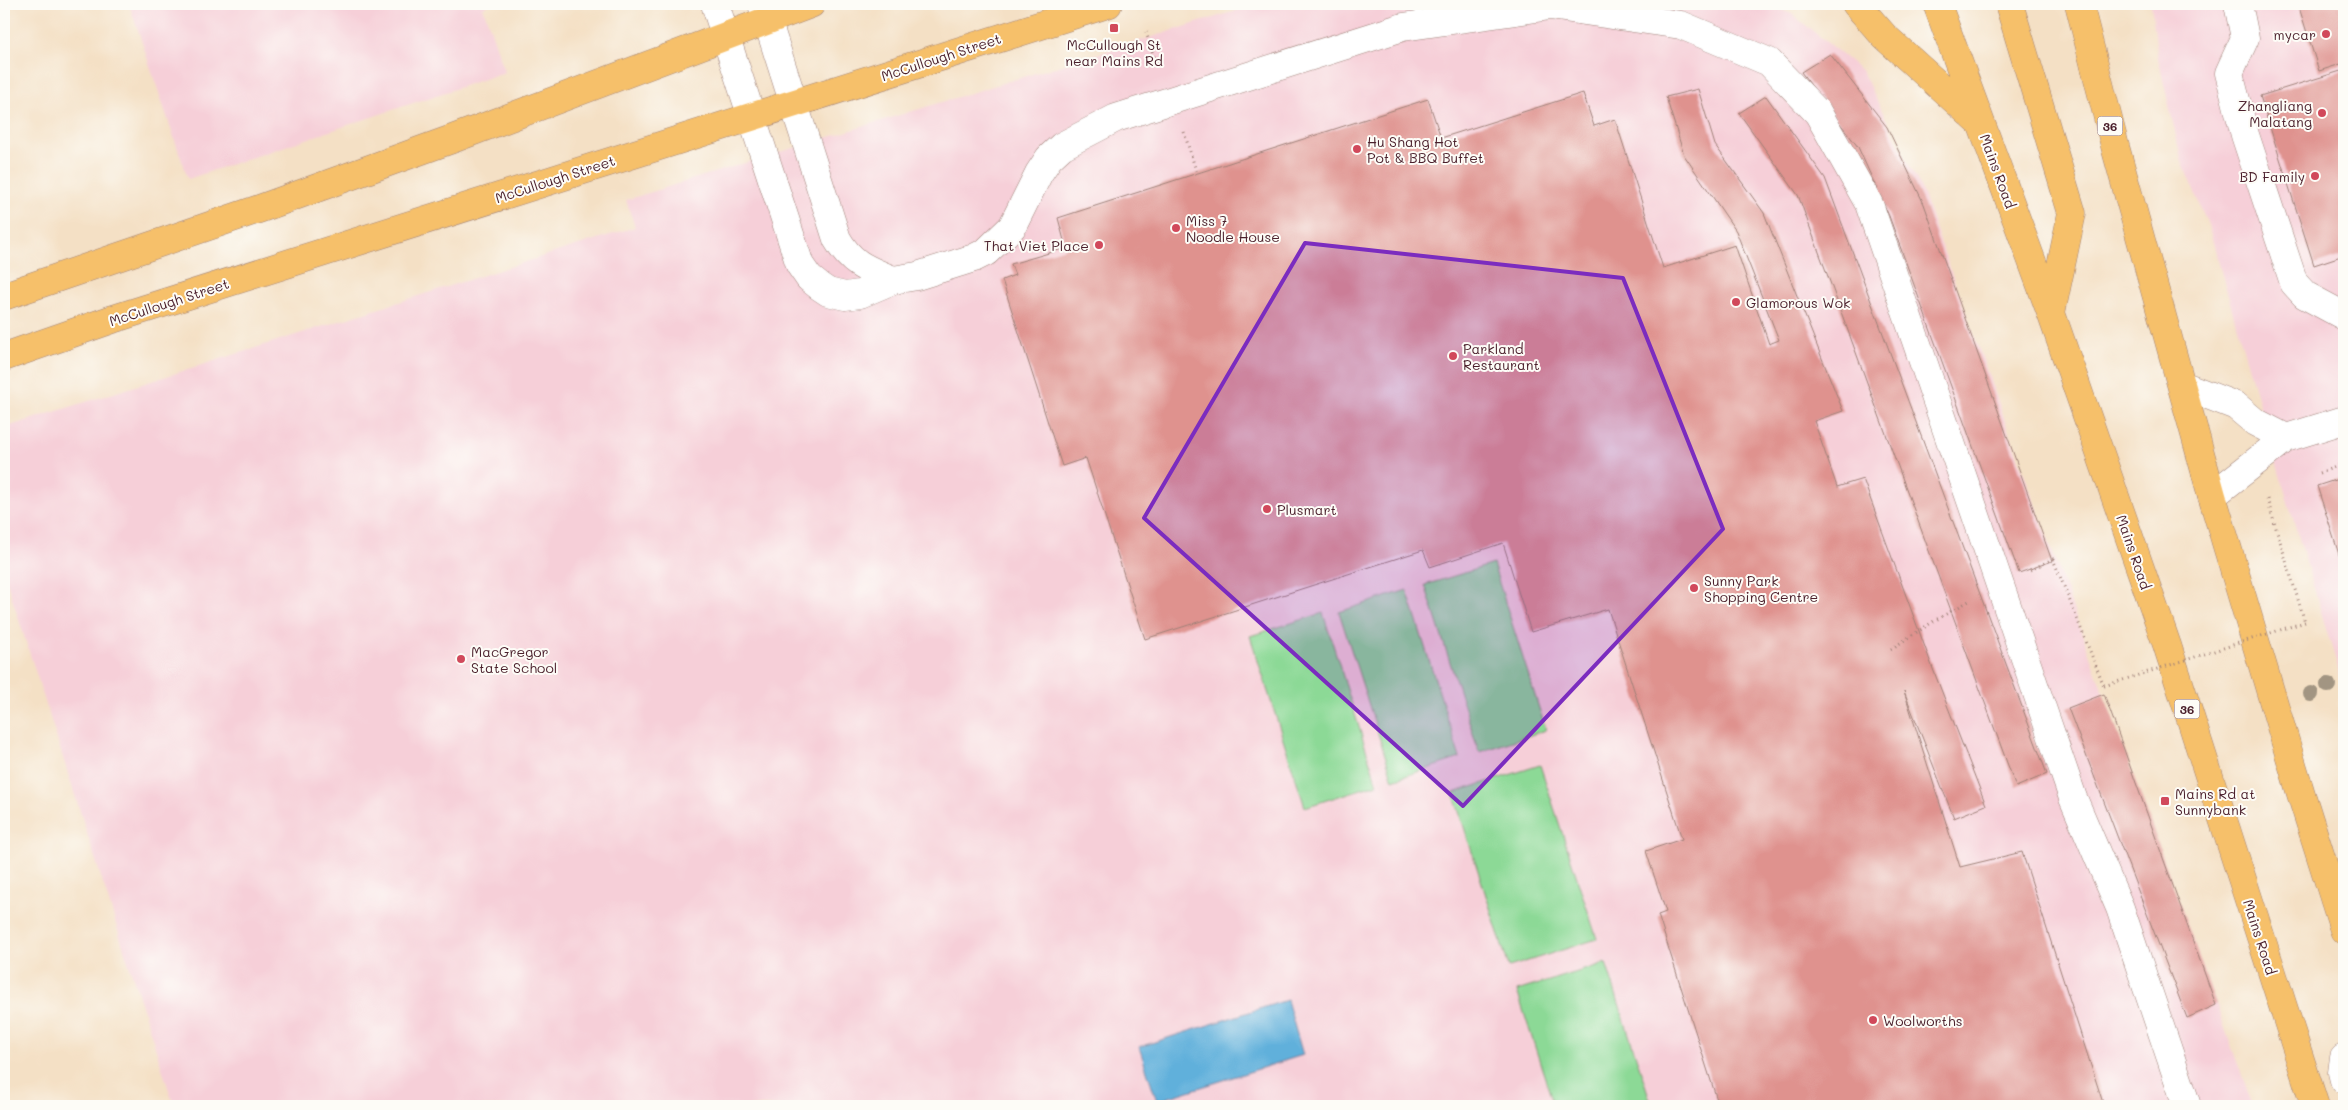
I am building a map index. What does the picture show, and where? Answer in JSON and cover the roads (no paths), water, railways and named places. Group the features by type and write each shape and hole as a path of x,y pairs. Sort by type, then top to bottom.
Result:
{"main road":[{"path":"4,296 121,258 455,138 725,35 764,12 811,4"},
{"name":"McCullough Street","path":"4,357 113,319 1108,4"},
{"path":"1856,4 1884,36 1980,122"},
{"name":"Mains Road","path":"1937,4 2051,314 2167,645 2315,1106"},
{"path":"2009,4 2072,213 2051,314"},
{"name":"36","path":"2079,4 2116,150 2212,496 2301,794 2344,930"}],"lane":[{"path":"715,4 794,252 809,278 828,292 844,296 860,294 893,280 918,276 986,252 1012,227 1039,173 1049,158 1062,146 1084,134 1133,113 1403,27 1550,6 1681,25 1769,62 1818,113 1869,204 2074,798 2120,908 2187,1106"},
{"path":"2238,4 2246,38 2229,73 2245,135 2294,283 2305,295 2344,316"},
{"path":"764,12 837,239 850,258 862,267 893,280"},
{"path":"2182,385 2236,406 2255,422 2286,438"},
{"path":"2212,496 2286,438 2344,420"},
{"path":"2344,1058 2342,1072 2344,1080"}],"water":[{"path":"1287,1000 1303,1055 1157,1101 1139,1047"}],"place":[{"name":"McCullough St near Mains Rd","path":"1114,28"},
{"name":"mycar","path":"2326,34"},
{"name":"Zhangliang Malatang","path":"2322,113"},
{"name":"Hu Shang Hot Pot & BBQ Buffet","path":"1357,149"},
{"name":"BD Family","path":"2315,176"},
{"name":"Miss 7 Noodle House","path":"1176,228"},
{"name":"That Viet Place","path":"1099,245"},
{"name":"Glamorous Wok","path":"1736,302"},
{"name":"Parkland Restaurant","path":"1453,356"},
{"name":"Plusmart","path":"1267,509"},
{"name":"Sunny Park Shopping Centre","path":"1694,588"},
{"name":"MacGregor State School","path":"461,659"},
{"name":"Mains Rd at Sunnybank","path":"2165,801"},
{"name":"Woolworths","path":"1873,1020"}]}
